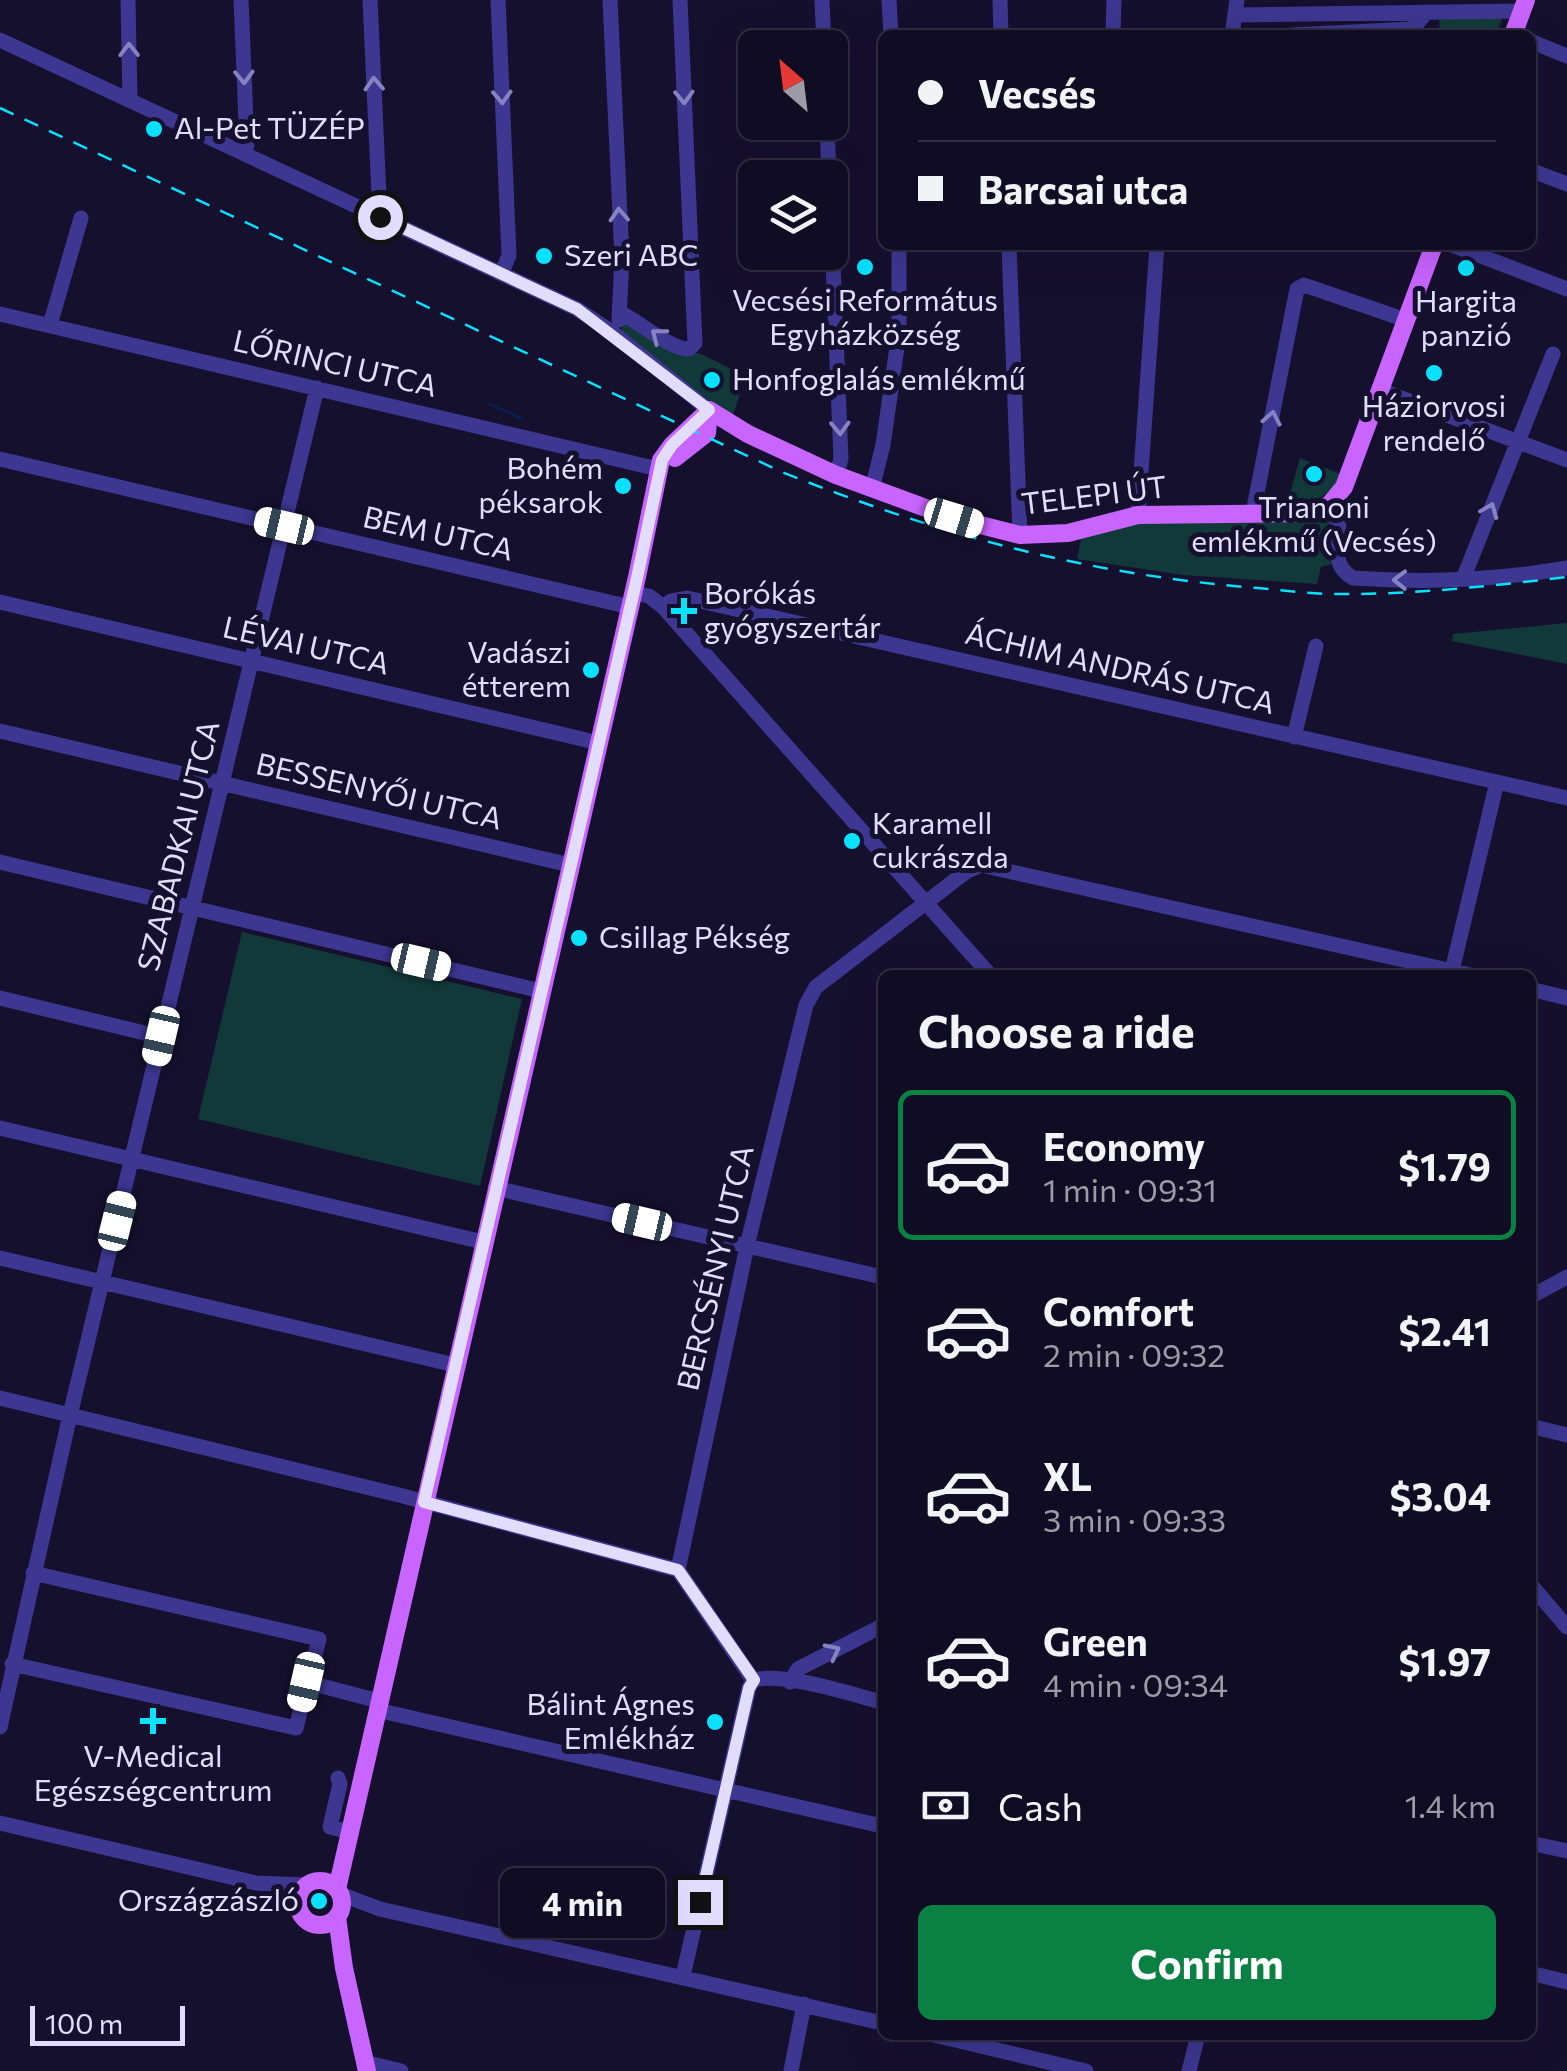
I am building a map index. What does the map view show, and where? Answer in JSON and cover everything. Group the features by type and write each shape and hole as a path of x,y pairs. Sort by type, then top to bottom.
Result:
{"main road":[{"path":"1516,30 1524,5"},
{"path":"1329,505 1340,494 1351,469 1432,250"},
{"path":"706,433 709,410"},
{"path":"365,2066 329,1900 349,1836 632,600 658,469 672,445 709,410"},
{"name":"TELEPI ÚT","path":"709,410 748,434 836,475 954,518 1020,535 1068,532 1138,515 1300,514 1329,505"},
{"path":"653,505 672,462 706,433 748,434"},
{"path":"329,1900 302,1916 297,1902 329,1900"}],"street":[{"path":"128,0 130,100"},
{"path":"241,0 247,145 244,153"},
{"path":"370,0 380,217"},
{"path":"498,0 509,255 502,272"},
{"path":"610,0 622,312 612,332"},
{"path":"622,312 676,348 689,349 694,343 680,0"},
{"path":"822,0 823,30"},
{"path":"889,0 891,30"},
{"path":"1000,0 1001,30"},
{"path":"1113,30 1114,0"},
{"path":"1236,8 1428,12 1524,5"},
{"path":"1398,30 1412,29 1428,12"},
{"path":"0,40 577,309 612,332 709,410"},
{"path":"1536,43 1567,56"},
{"path":"1536,172 1567,184"},
{"path":"50,325 81,218"},
{"path":"872,489 883,445 899,333 899,250"},
{"path":"1009,250 1020,535"},
{"path":"1138,515 1157,250"},
{"path":"1465,250 1567,288"},
{"path":"833,270 841,459 836,475"},
{"path":"1253,513 1296,289 1304,284 1406,320"},
{"name":"LŐRINCI UTCA","path":"0,314 658,469"},
{"path":"1463,579 1552,354"},
{"name":"SZABADKAI UTCA","path":"0,1727 70,1415 317,388"},
{"path":"1380,390 1567,460"},
{"name":"BEM UTCA","path":"0,458 284,526 632,600 648,596 664,608"},
{"path":"1329,505 1339,526 1336,548 1339,565 1346,575 1397,581 1463,579 1567,568"},
{"name":"ÁCHIM ANDRÁS UTCA","path":"664,608 672,600 687,598 1567,798"},
{"name":"LÉVAI UTCA","path":"0,602 599,743"},
{"path":"664,608 986,970"},
{"path":"1294,738 1316,646"},
{"name":"BESSENYŐI UTCA","path":"0,731 570,866"},
{"path":"1452,970 1497,782"},
{"path":"0,862 541,991"},
{"name":"BERCSÉNYI UTCA","path":"678,1570 747,1246 810,995 824,980 974,867 989,866 1438,970"},
{"path":"1536,990 1567,998"},
{"path":"0,998 161,1036"},
{"path":"0,1128 483,1242"},
{"path":"495,1188 878,1276"},
{"path":"0,1258 455,1365"},
{"path":"1536,1293 1567,1277"},
{"path":"0,1398 424,1502 678,1570 754,1680"},
{"path":"1536,1427 1567,1435"},
{"path":"12,1664 296,1728 319,1639 33,1573"},
{"path":"1536,1591 1567,1626"},
{"path":"790,1682 798,1668 878,1628"},
{"path":"754,1680 790,1682 878,1701"},
{"path":"683,1976 754,1680"},
{"path":"306,1682 378,1705 878,1825"},
{"path":"338,1778 330,1826 349,1836"},
{"path":"0,1823 878,2022"},
{"path":"1536,1844 1567,1851"},
{"path":"256,1882 297,1902"},
{"path":"1536,1974 1567,1982"},
{"path":"790,2071 804,2004"},
{"path":"955,2040 1086,2071"},
{"path":"1189,2071 1197,2040"},
{"path":"365,2066 401,2071"}],"green space":[{"path":"1503,16 1498,30 1440,30 1439,17"},
{"path":"625,323 684,354 699,353 746,376 732,418 620,331"},
{"path":"1300,458 1341,474 1319,498 1287,504"},
{"path":"1336,510 1335,563 1321,567 1317,584 1183,575 1077,559 1081,539 1146,521"},
{"path":"1567,623 1567,664 1452,641 1453,634"},
{"path":"242,932 522,999 480,1186 198,1119"}],"waterway":[{"path":"489,404 521,418"}],"railway":[{"path":"0,108 782,472 957,533 1134,573 1314,593 1421,591 1567,577"}],"place":[{"name":"Al-Pet TÜZÉP","path":"154,129"},
{"name":"Szeri ABC","path":"544,256"},
{"name":"Vecsési Református Egyházközség","path":"865,267"},
{"name":"Hargita panzió","path":"1466,268"},
{"name":"Háziorvosi rendelő","path":"1434,373"},
{"name":"Honfoglalás emlékmű","path":"712,380"},
{"name":"Trianoni emlékmű (Vecsés)","path":"1314,474"},
{"name":"Bohém péksarok","path":"623,486"},
{"name":"Borókás gyógyszertár","path":"684,611"},
{"name":"Vadászi étterem","path":"591,670"},
{"name":"Karamell cukrászda","path":"852,841"},
{"name":"Csillag Pékség","path":"579,938"},
{"name":"V-Medical Egészségcentrum","path":"153,1721"},
{"name":"Bálint Ágnes Emlékház","path":"715,1722"},
{"name":"Országzászló","path":"319,1901"}],"route":[{"path":"380,217 577,309 612,332 709,410 672,445 658,469 637,578 424,1502 678,1570 754,1680 700,1902"}]}
